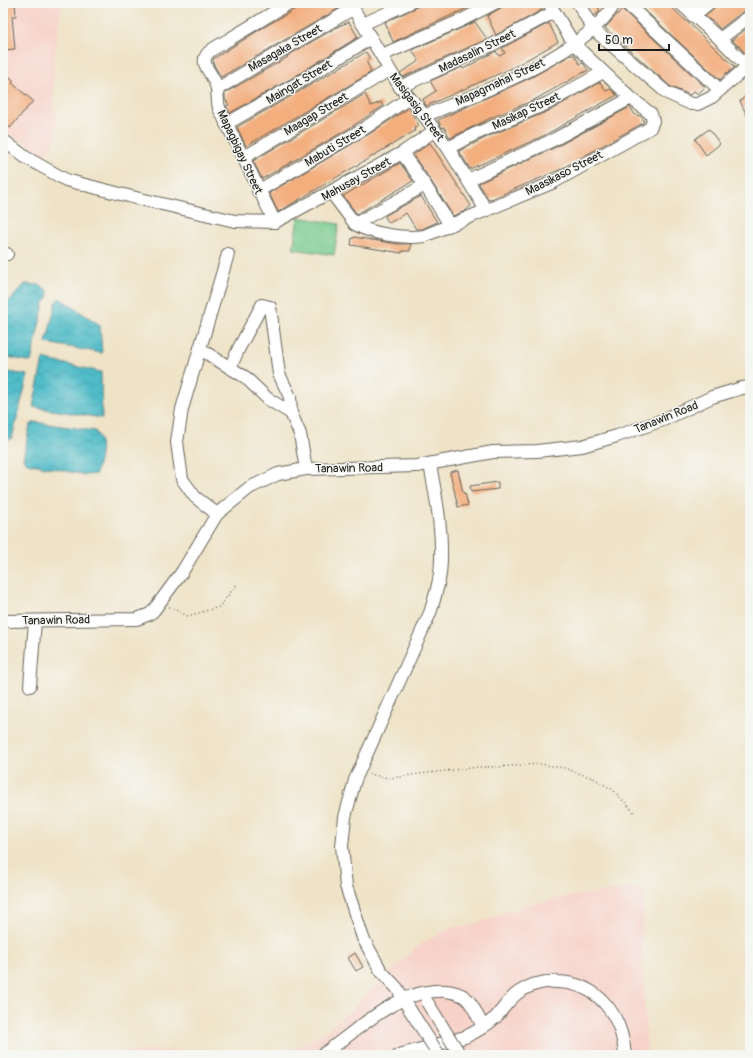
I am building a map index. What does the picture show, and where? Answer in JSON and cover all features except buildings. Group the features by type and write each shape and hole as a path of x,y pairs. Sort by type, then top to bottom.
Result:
{"street":[{"name":"Mapagbigay Street","path":"275,222 258,191 226,124 217,101 217,89 205,64 204,58 205,55 213,49 289,3"},
{"path":"363,24 409,3"},
{"path":"382,55 462,20 495,3"},
{"path":"578,3 593,29 656,85 673,97 691,104 698,104 712,97 749,65 680,3"},
{"name":"Mapagmahal Street","path":"424,116 475,95 533,67 574,44 603,19 615,3"},
{"path":"626,3 720,90"},
{"path":"693,16 709,3"},
{"name":"Masigasig Street","path":"352,6 400,87 418,106 434,131 448,148 486,210"},
{"name":"Masagaka Street","path":"217,89 352,6"},
{"name":"Maasikaso Street","path":"355,224 378,233 413,237 424,236 554,182 650,128 653,118 651,114 631,98 574,44 551,8"},
{"name":"Madasalin Street","path":"400,87 492,45 551,8"},
{"path":"720,39 750,16"},
{"name":"Maingat Street","path":"226,124 298,83 371,38"},
{"name":"Maagap Street","path":"243,158 389,70"},
{"name":"Masikap Street","path":"448,148 473,135 548,103 603,72"},
{"name":"Mabuti Street","path":"258,191 365,128 409,98"},
{"path":"468,180 555,139 631,98"},
{"name":"Mahusay Street","path":"275,222 402,153 434,131"},
{"path":"3,140 25,157 66,180 235,221 275,222"},
{"path":"402,153 425,185 450,225"},
{"path":"331,192 355,224 425,185"},
{"path":"218,514 195,497 187,488 182,479 177,442 182,409 228,254"},
{"path":"230,368 262,304 270,306 279,374 290,397 291,413 300,434 306,469"},
{"path":"200,349 245,377 268,399 291,413"},
{"name":"Tanawin Road","path":"3,620 35,621 137,619 150,614 182,572 218,514 249,488 278,474 306,469 430,465 493,452 536,451 582,446 663,420 712,397 750,387"},
{"path":"430,465 440,522 441,558 437,589 430,613 358,770 349,799 343,833 343,862 346,886 364,938 381,971 404,998 439,1055"},
{"path":"30,686 35,621"},
{"path":"399,1055 465,1037 494,1018 518,993 526,988 550,982 576,984 586,988 596,995 610,1009 620,1029 625,1055"},
{"path":"397,988 416,994 426,1002 460,1055"},
{"path":"322,1055 390,1006 404,998 416,994 439,990 461,994 471,1003 483,1026"}],"path":[{"path":"160,602 188,616 219,608 238,583"},
{"path":"358,770 388,778 479,767 539,764 552,766 564,768 595,779 613,790 636,814"}],"shaded area":[{"path":"3,3 62,3 54,61 54,107 57,130 52,148 42,154 3,130"},
{"path":"636,888 644,891 642,946 647,1055 102,1055 122,1052 199,1049 254,1053 281,1051 299,1047 326,1031 416,947 452,927 468,926 528,905 560,898"}],"green space":[{"path":"298,217 339,224 334,255 293,249"}],"water":[{"path":"25,284 39,285 47,290 49,296 44,303 31,362 3,356 3,308"},
{"path":"59,298 100,325 102,353 46,343 56,303"},
{"path":"43,359 101,372 102,418 33,407"},
{"path":"3,371 28,375 12,438 7,441 5,446 3,446"},
{"path":"35,422 95,431 101,446 96,474 86,475 27,463 23,459 30,425"}]}
